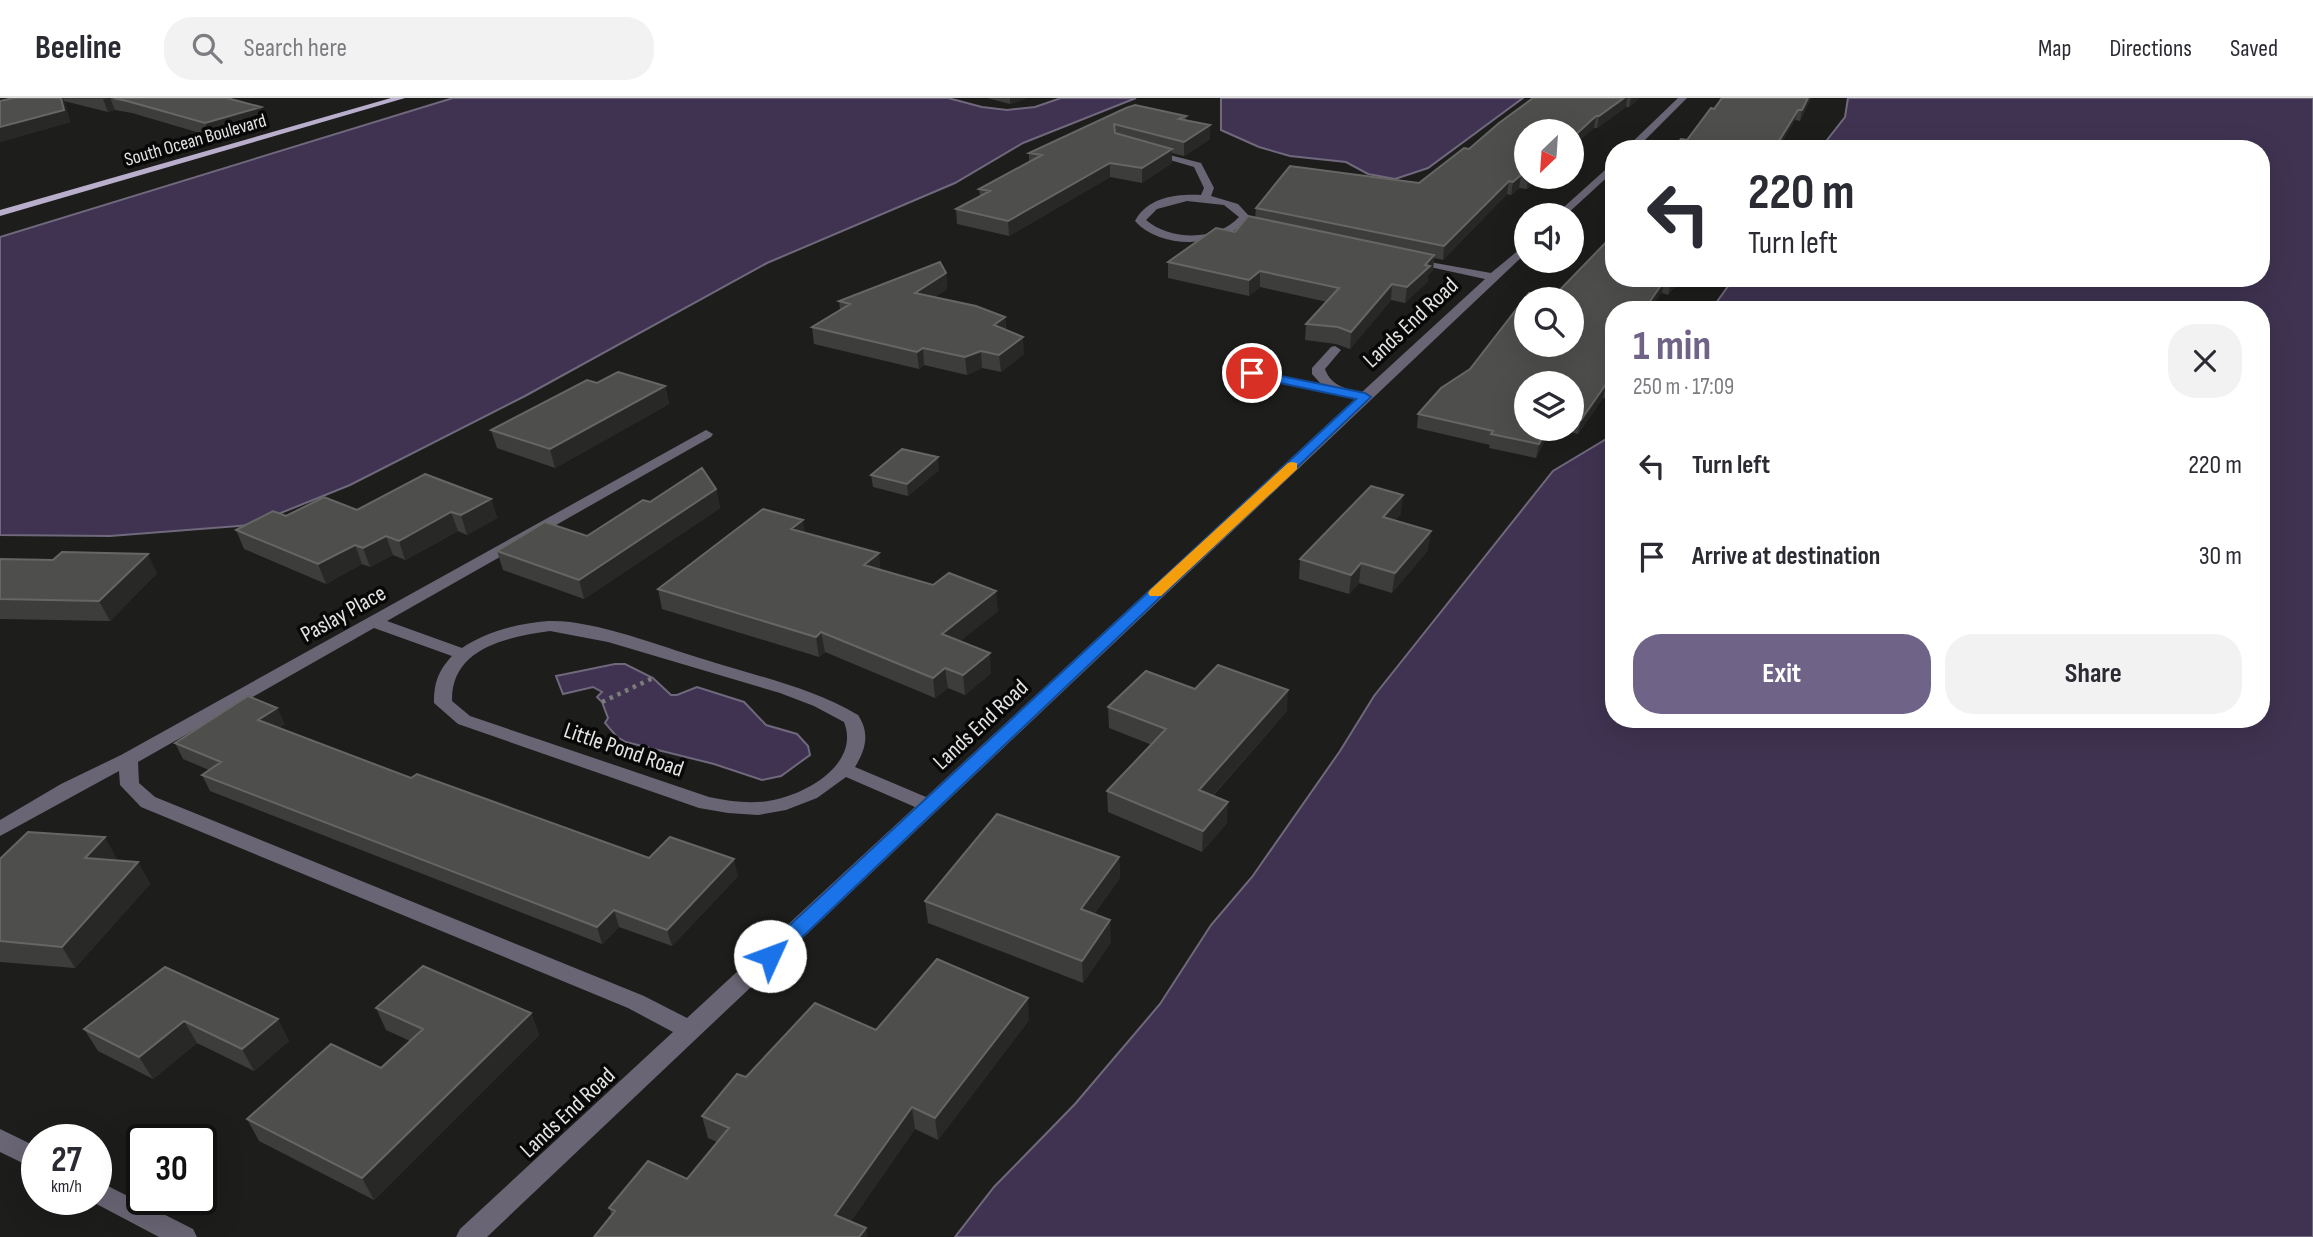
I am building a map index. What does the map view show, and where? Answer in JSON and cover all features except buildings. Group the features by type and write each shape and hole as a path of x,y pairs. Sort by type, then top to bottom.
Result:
{"main road":[{"name":"South Ocean Boulevard","path":"0,213 401,98"}],"street":[{"path":"1639,140 1683,98"},
{"path":"1132,146 1198,165 1209,188 1205,198"},
{"path":"1573,203 1605,173"},
{"path":"1241,224 1245,217 1242,211 1220,201 1205,198 1187,198 1159,204 1142,215 1140,220 1145,227 1156,232 1190,238 1207,237 1241,224 1255,227"},
{"path":"1403,258 1494,277"},
{"name":"Lands End Road","path":"469,1237 1514,258"},
{"path":"1333,388 1319,374 1318,368 1335,350"},
{"path":"1227,368 1314,387 1333,388 1365,397"},
{"name":"Paslay Place","path":"0,829 706,435"},
{"path":"374,622 462,654"},
{"name":"Little Pond Road","path":"550,625 573,628 835,708 852,719 857,736 853,754 844,769 824,786 798,799 769,808 737,809 706,803 464,720 443,703 440,689 446,674 462,654 501,635 550,625"},
{"path":"128,759 130,785 148,802 636,1002 690,1030"},
{"path":"844,769 929,806"},
{"path":"0,1140 21,1151"},
{"path":"112,1199 184,1237"}],"path":[{"path":"603,702 653,678"}],"shaded area":[{"path":"453,98 948,98 1007,110 1035,107 1061,98 1136,98 1023,143 955,183 767,263 525,396 350,485 251,525 110,536 0,535 0,237"},
{"path":"1221,98 1523,98 1428,168 1395,179 1368,174 1346,162 1290,156 1259,147 1221,130"},
{"path":"1848,98 2313,98 2313,1237 955,1237 994,1187 1075,1104 1160,1004 1211,925 1252,877 1340,751 1374,696 1553,471 1605,440 1605,728 2270,728 2270,301 1717,301 1728,287 2270,287 2270,140 1827,140 1845,117"},
{"path":"625,664 653,678 671,695 697,687 744,702 766,725 797,734 808,746 810,755 781,776 762,780 714,764 626,742 617,737 605,723 608,718 602,702 597,697 602,692 593,687 563,694 556,676"}],"slow traffic":[{"path":"1156,593 1292,466"}],"route":[{"path":"770,956 1365,397 1333,388 1314,387 1252,373"}]}
